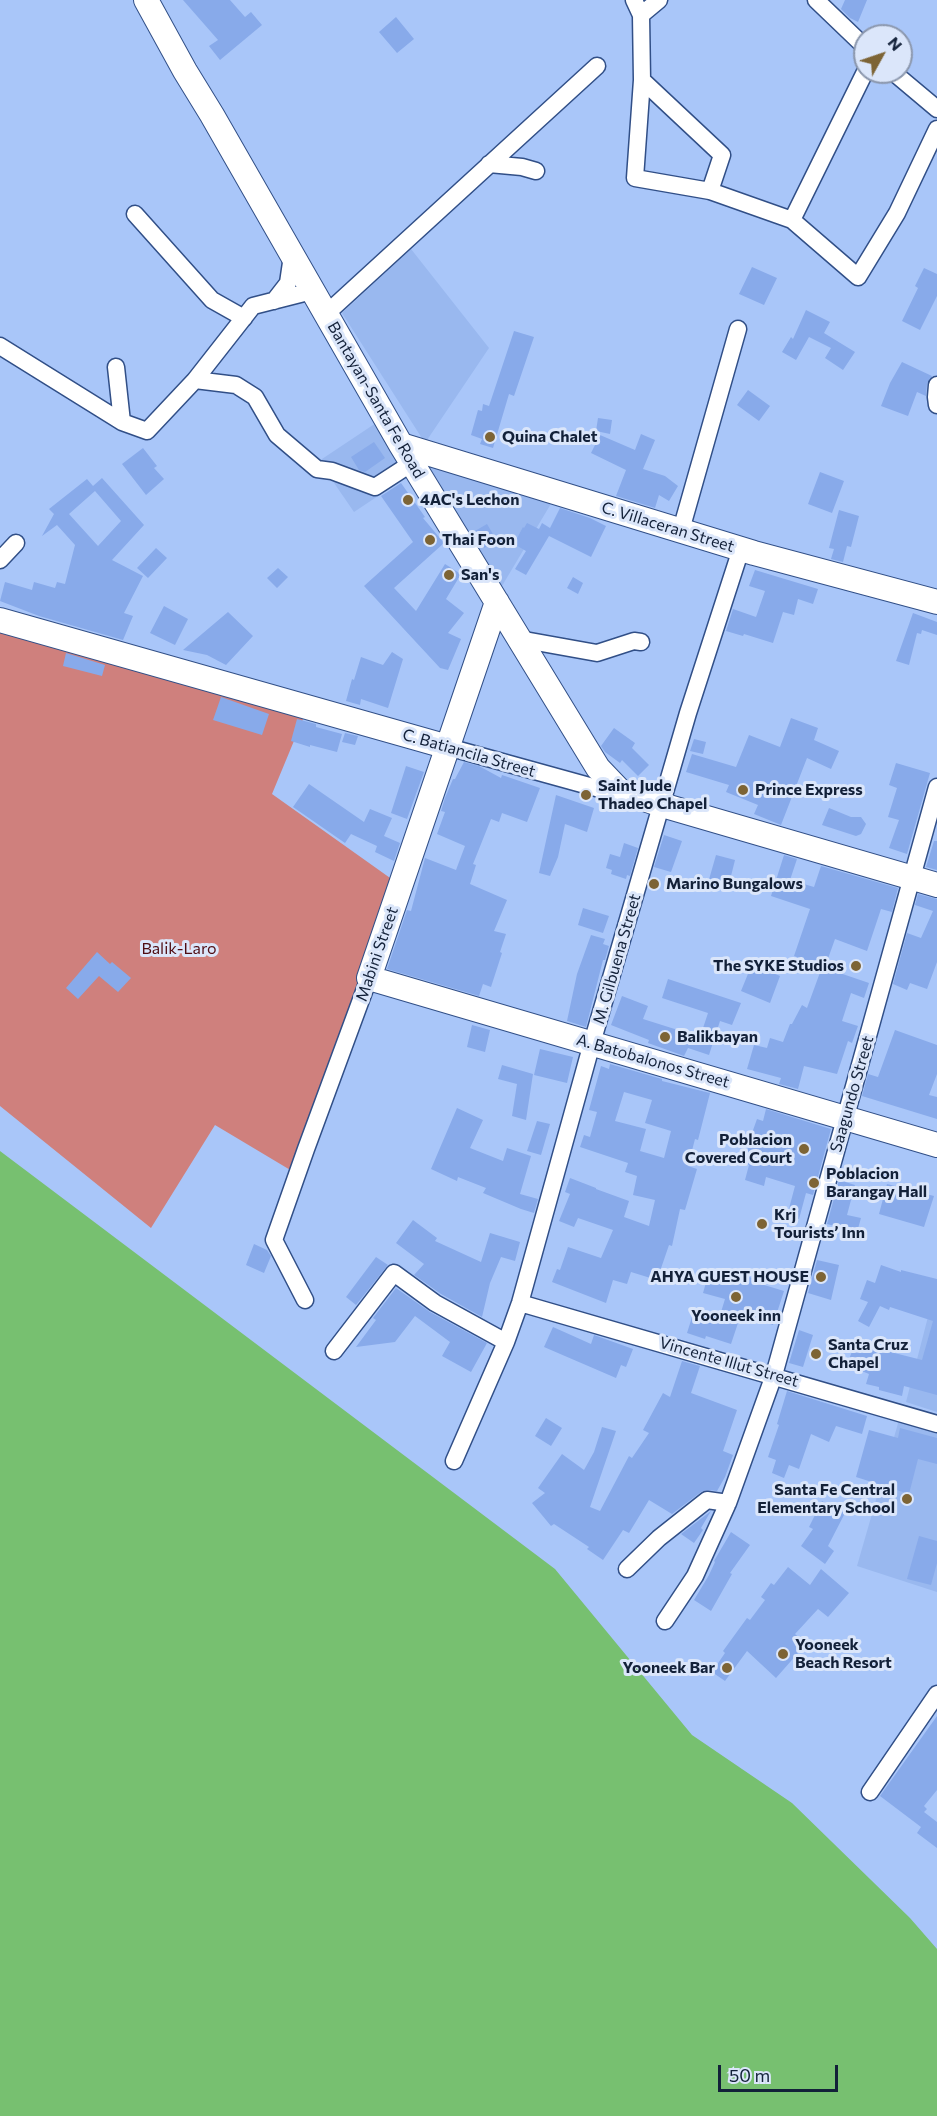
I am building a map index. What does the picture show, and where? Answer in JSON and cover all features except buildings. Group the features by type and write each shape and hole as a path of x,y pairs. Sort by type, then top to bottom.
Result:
{"main road":[{"name":"Bantayan-Santa Fe Road","path":"146,0 407,454 598,768 620,791"},
{"name":"C. Villaceran Street","path":"407,454 937,602"},
{"name":"Mabini Street","path":"369,978 497,602"},
{"name":"C. Batiancila Street","path":"0,620 448,747"},
{"name":"C. Batiancila Street","path":"620,791 937,885"},
{"name":"A. Batobalonos Street","path":"369,978 937,1145"}],"street":[{"path":"659,0 638,7 642,80 635,178 710,191 792,220 858,277 897,213 937,129"},
{"path":"816,0 853,35"},
{"path":"326,314 597,66"},
{"path":"642,80 722,155 710,191"},
{"path":"792,220 859,84"},
{"path":"907,84 937,110"},
{"path":"489,165 522,167 536,171"},
{"path":"135,214 213,300 244,318"},
{"path":"274,301 288,284 292,256"},
{"path":"0,346 122,422 147,432 195,380 253,306 312,291"},
{"path":"681,530 738,329"},
{"path":"211,360 218,383"},
{"path":"116,367 122,422"},
{"path":"195,380 236,385 255,397 277,435 317,469 332,471 375,487 407,454"},
{"path":"937,385 937,405"},
{"path":"0,560 16,543"},
{"name":"M. Gilbuena Street","path":"454,1461 506,1342 520,1303 592,1043 688,713 741,549"},
{"path":"519,639 597,653 634,641 641,642"},
{"name":"C. Batiancila Street","path":"448,747 600,789 620,791"},
{"name":"Saagundo Street","path":"664,1621 695,1576 728,1503 774,1375 937,787"},
{"name":"Mabini Street","path":"305,1300 274,1239 369,978"},
{"path":"334,1351 394,1273 435,1303 506,1342"},
{"name":"Vincente Illut Street","path":"520,1303 937,1424"},
{"path":"627,1569 658,1538 707,1500 728,1503"},
{"path":"870,1792 937,1694"}],"shaded area":[{"path":"411,249 489,348 425,443 342,313"},
{"path":"379,421 414,472 354,512 319,461"},
{"path":"427,462 552,502 499,591"},
{"path":"0,1151 555,1569 692,1735 792,1803 910,1918 937,1949 937,2116 0,2116"},
{"path":"937,1282 937,1412 906,1402"},
{"name":"Santa Fe Central Elementary School","path":"899,1420 937,1431 937,1592 857,1566"}],"green space":[{"name":"Balik-Laro","path":"0,623 308,707 272,794 400,885 297,1174 215,1125 151,1228 0,1106"}],"place":[{"name":"Quina Chalet","path":"490,437"},
{"name":"4AC's Lechon","path":"408,500"},
{"name":"Thai Foon","path":"430,540"},
{"name":"San's","path":"449,575"},
{"name":"Prince Express","path":"743,790"},
{"name":"Saint Jude Thadeo Chapel","path":"586,795"},
{"name":"Marino Bungalows","path":"654,884"},
{"name":"The SYKE Studios","path":"856,966"},
{"name":"Balikbayan","path":"665,1037"},
{"name":"Poblacion Covered Court","path":"804,1149"},
{"name":"Poblacion Barangay Hall","path":"814,1183"},
{"name":"Krj Tourists’ Inn","path":"762,1224"},
{"name":"AHYA GUEST HOUSE","path":"821,1277"},
{"name":"Yooneek inn","path":"736,1297"},
{"name":"Santa Cruz Chapel","path":"816,1354"},
{"name":"Santa Fe Central Elementary School","path":"907,1499"},
{"name":"Yooneek Beach Resort","path":"783,1654"},
{"name":"Yooneek Bar","path":"727,1668"}]}
